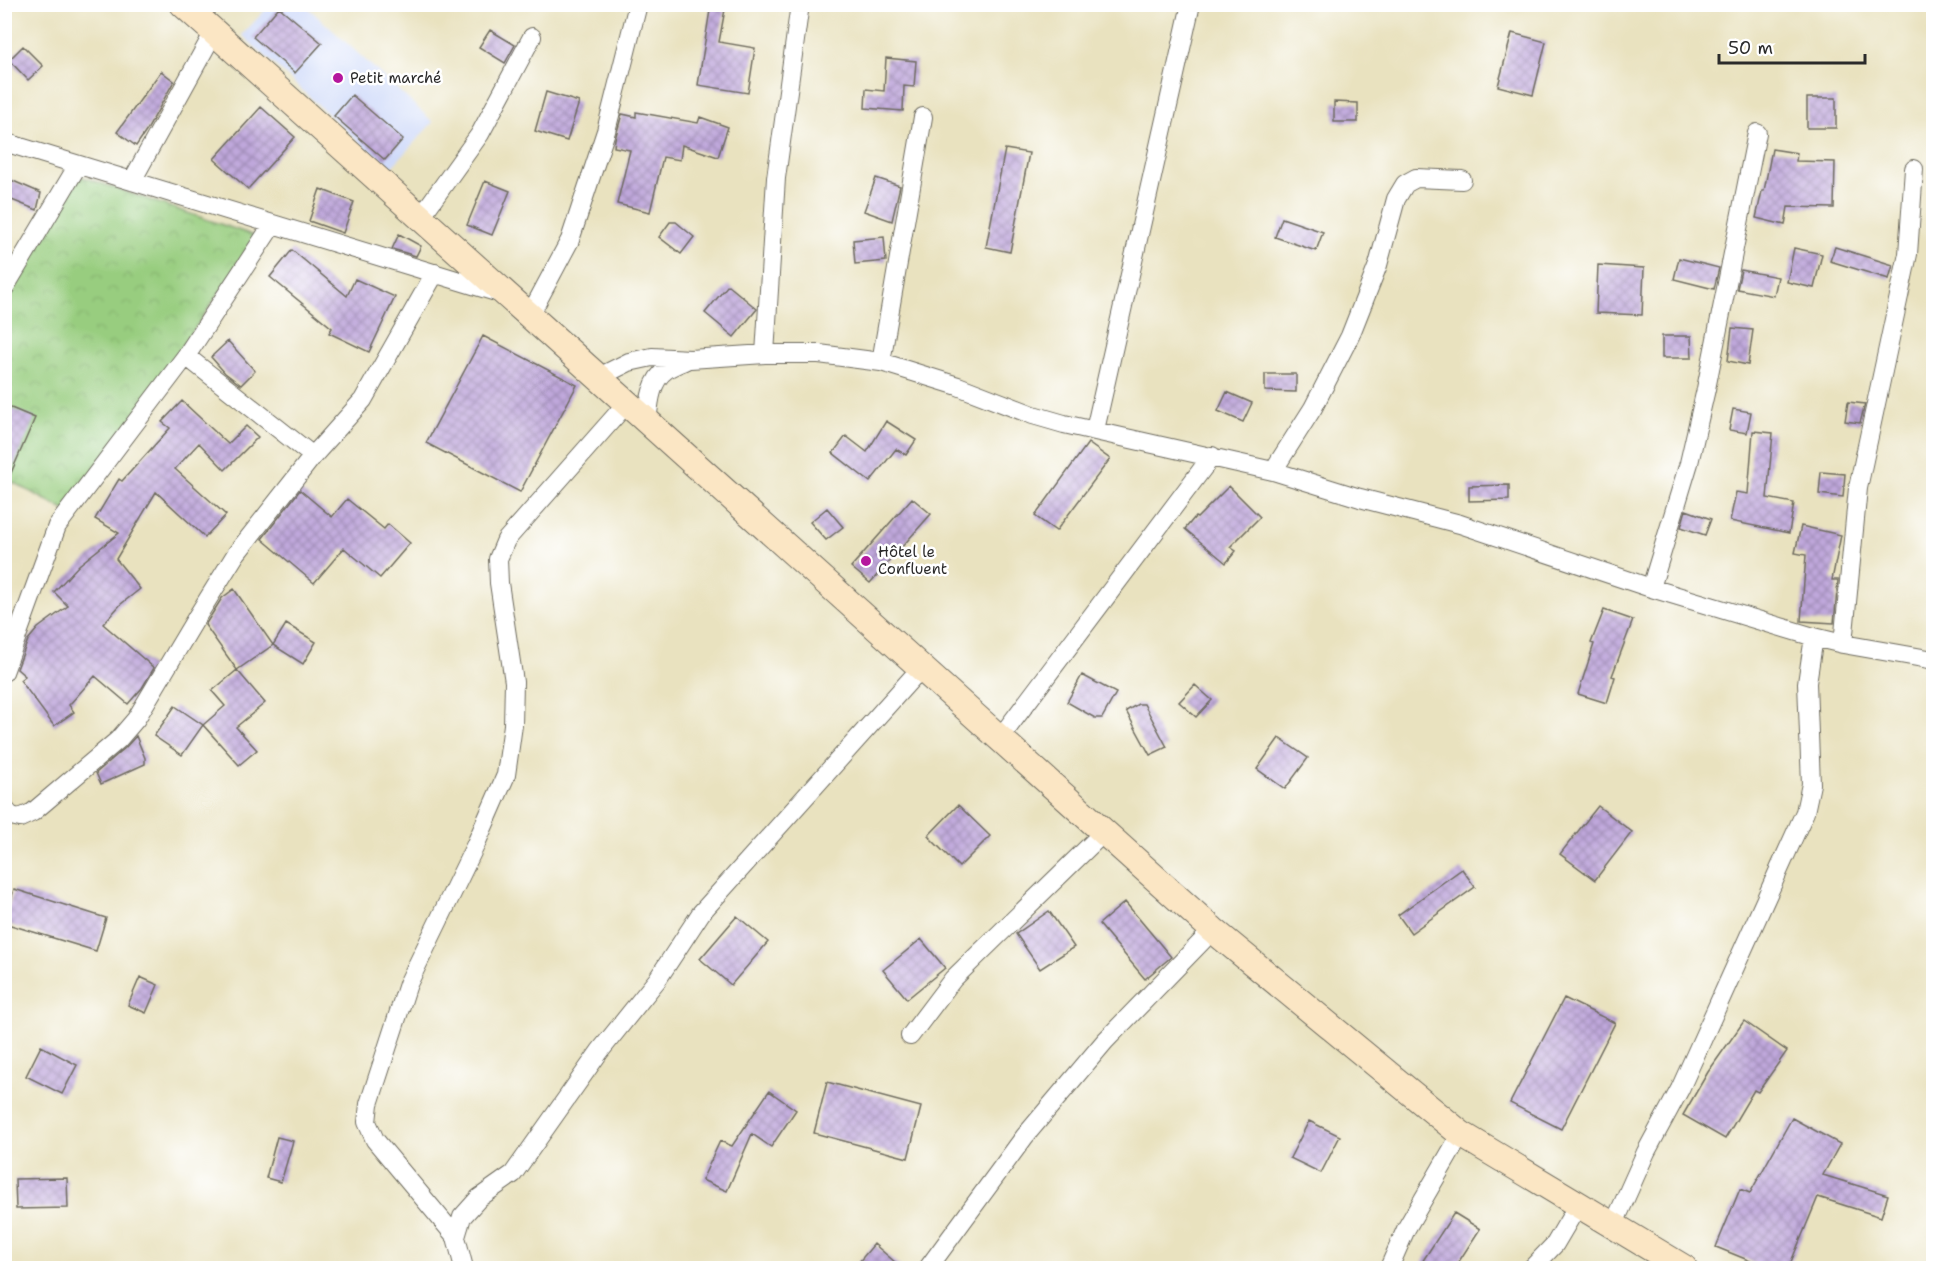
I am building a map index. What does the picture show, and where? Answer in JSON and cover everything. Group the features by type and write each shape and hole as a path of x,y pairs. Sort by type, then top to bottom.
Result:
{"street":[{"path":"183,4 1214,930 1461,1134 1684,1269"},
{"path":"529,317 570,240 606,131 638,4"},
{"path":"765,354 776,178 800,4"},
{"path":"1095,430 1191,4"},
{"path":"132,181 214,32"},
{"path":"420,218 480,134 532,37"},
{"path":"880,362 923,117"},
{"path":"1651,588 1689,463 1757,133"},
{"path":"4,142 504,294"},
{"path":"4,289 78,165"},
{"path":"1843,644 1858,488 1908,254 1914,169"},
{"path":"1273,471 1313,408 1350,336 1378,265 1396,199 1405,184 1416,178 1462,180"},
{"path":"4,672 57,526 186,356 273,224"},
{"path":"4,808 11,816 20,818 33,812 118,740 136,719 236,554 313,456 363,400 435,273"},
{"path":"597,378 629,362 652,357 819,354 880,362 958,386 1033,415 1064,424 1273,471 1360,498 1460,524 1651,588 1814,637 1934,660"},
{"path":"186,356 313,456"},
{"path":"647,423 650,400 656,383 665,371 690,358"},
{"path":"464,1269 456,1237 375,1140 367,1122 369,1104 408,984 475,846 506,775 513,724 514,682 499,583 498,559 506,540 626,404"},
{"path":"1000,738 1212,456"},
{"path":"1613,1226 1646,1152 1680,1089 1805,812 1811,784 1807,683 1814,637"},
{"path":"456,1237 462,1217 479,1198 513,1174 600,1051 657,980 701,913 921,668"},
{"path":"910,1036 953,979 1104,832"},
{"path":"928,1269 1025,1137 1098,1049 1214,930"},
{"path":"1389,1269 1406,1229 1461,1134"},
{"path":"1532,1269 1556,1244 1578,1205"}],"shaded area":[{"name":"Petit marché","path":"270,5 305,5 433,122 389,170 242,35"}],"green space":[{"path":"71,173 258,237 68,512 5,478 4,283"}],"building":[{"path":"711,4 726,4 719,42 755,48 748,93 698,85"},
{"path":"279,7 322,43 295,73 253,37"},
{"path":"490,30 515,45 505,63 479,47"},
{"path":"1512,33 1546,42 1533,95 1498,86"},
{"path":"23,46 43,66 28,80 9,60"},
{"path":"886,58 916,61 914,87 904,86 903,111 865,108 866,89 884,91"},
{"path":"161,71 174,81 136,146 117,132"},
{"path":"546,92 579,102 567,141 535,131"},
{"path":"352,95 403,139 385,160 334,116"},
{"path":"1807,98 1836,98 1836,128 1807,128"},
{"path":"1334,102 1358,103 1358,122 1334,122"},
{"path":"261,107 295,137 248,189 214,159"},
{"path":"636,112 698,123 700,117 728,127 718,157 682,145 680,160 663,157 650,212 617,204 630,150 614,147 615,139 622,114 636,117"},
{"path":"1005,149 1029,153 1010,252 986,247"},
{"path":"1772,149 1797,153 1796,161 1835,162 1834,208 1788,207 1785,225 1756,218"},
{"path":"4,177 41,193 37,210 4,197"},
{"path":"876,178 900,186 892,221 864,211"},
{"path":"485,181 510,191 492,235 467,225"},
{"path":"320,189 354,202 343,233 309,221"},
{"path":"1282,218 1323,232 1316,251 1275,237"},
{"path":"670,222 676,222 694,237 681,254 659,237"},
{"path":"399,234 421,246 416,256 392,249"},
{"path":"884,237 886,261 855,264 853,240"},
{"path":"1835,247 1893,265 1889,279 1830,261"},
{"path":"1794,248 1822,254 1814,288 1787,282"},
{"path":"292,250 347,296 355,279 395,297 369,352 329,333 332,328 270,277"},
{"path":"1679,258 1719,268 1714,289 1674,279"},
{"path":"1598,265 1644,268 1642,315 1596,313"},
{"path":"1741,270 1778,277 1774,296 1737,289"},
{"path":"728,285 757,309 734,337 705,313"},
{"path":"1732,328 1753,330 1748,365 1728,361"},
{"path":"483,336 577,385 520,492 426,443"},
{"path":"1662,336 1691,336 1692,358 1662,358"},
{"path":"228,341 255,371 241,385 225,373 211,357"},
{"path":"1265,374 1296,374 1296,392 1265,391"},
{"path":"1227,392 1252,403 1243,422 1218,411"},
{"path":"182,401 228,444 246,426 258,437 225,470 199,443 175,469 226,515 205,537 156,492 116,559 140,589 121,604 103,624 154,668 142,688 128,704 95,676 69,705 74,712 54,726 20,680 25,676 17,669 28,640 38,628 68,606 54,592 79,565 119,533 95,519 119,479 122,481 170,428 162,422"},
{"path":"1848,402 1865,404 1860,423 1845,421"},
{"path":"4,405 35,418 4,489"},
{"path":"1733,409 1751,412 1747,433 1729,430"},
{"path":"886,421 916,440 906,455 896,449 870,482 833,453 846,436 867,452"},
{"path":"1753,431 1773,433 1767,498 1794,503 1789,533 1730,521 1736,492 1748,494"},
{"path":"1088,443 1110,459 1056,531 1035,516"},
{"path":"1821,472 1845,474 1843,497 1819,494"},
{"path":"1509,485 1509,500 1469,501 1469,486"},
{"path":"1229,486 1260,517 1230,547 1236,551 1226,563 1185,529"},
{"path":"300,490 332,517 347,499 384,529 388,524 410,543 380,578 344,548 314,583 262,539"},
{"path":"912,498 931,514 870,583 851,567"},
{"path":"827,508 843,527 826,540 810,522"},
{"path":"1686,510 1711,519 1705,535 1681,527"},
{"path":"1801,526 1841,535 1832,580 1838,580 1834,623 1801,621 1806,555 1795,553"},
{"path":"234,589 273,645 237,670 205,625 222,598"},
{"path":"1604,610 1633,620 1612,676 1615,677 1607,703 1578,694 1594,644 1591,643"},
{"path":"286,624 316,642 303,664 273,645"},
{"path":"237,670 265,703 236,727 257,750 239,765 203,725 225,706 212,691"},
{"path":"1082,675 1116,693 1102,718 1095,718 1067,702"},
{"path":"1195,685 1212,700 1196,717 1179,702"},
{"path":"1138,704 1144,704 1167,747 1150,755 1126,711"},
{"path":"175,706 203,725 182,755 154,736"},
{"path":"136,736 145,758 145,764 101,784 96,773"},
{"path":"1279,738 1308,758 1285,789 1257,769"},
{"path":"958,805 990,836 959,867 928,836"},
{"path":"1598,806 1632,832 1595,880 1560,854"},
{"path":"1462,869 1475,887 1411,933 1398,915"},
{"path":"14,889 106,918 96,951 4,923"},
{"path":"1125,902 1171,957 1145,979 1099,924"},
{"path":"1049,911 1074,947 1040,969 1016,934"},
{"path":"737,916 768,942 731,985 700,959"},
{"path":"921,939 945,968 907,999 883,970"},
{"path":"140,977 158,985 146,1013 128,1005"},
{"path":"1564,998 1615,1023 1561,1129 1510,1103"},
{"path":"1744,1021 1787,1051 1758,1092 1754,1090 1725,1139 1683,1115 1708,1072"},
{"path":"41,1046 77,1065 62,1094 26,1076"},
{"path":"827,1082 921,1107 908,1158 814,1133"},
{"path":"769,1091 796,1110 771,1147 752,1134 727,1191 702,1180 720,1141 732,1146"},
{"path":"1792,1118 1840,1144 1823,1175 1888,1195 1881,1217 1818,1197 1788,1269 1770,1269 1716,1247 1740,1189 1750,1193"},
{"path":"1309,1121 1340,1136 1321,1173 1290,1158"},
{"path":"277,1137 293,1141 281,1182 266,1178"},
{"path":"67,1178 68,1208 16,1209 15,1179"},
{"path":"1454,1213 1480,1229 1454,1269 1432,1269 1422,1262"},
{"path":"874,1244 903,1269 853,1269"}],"place":[{"name":"Petit marché","path":"338,78"},
{"name":"Hôtel le Confluent","path":"866,561"}]}
